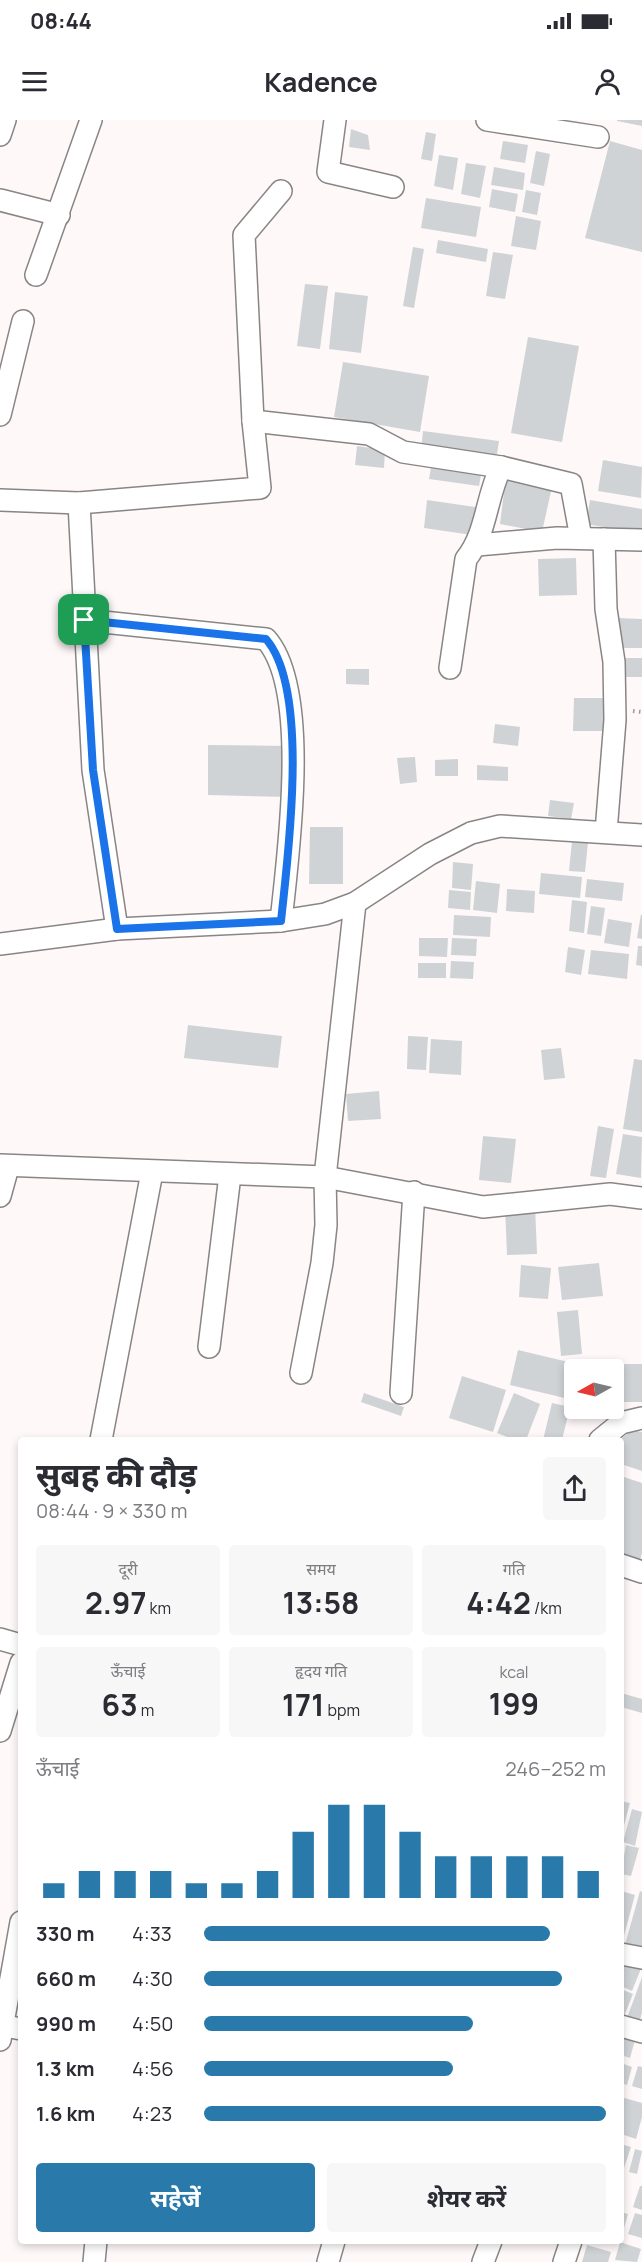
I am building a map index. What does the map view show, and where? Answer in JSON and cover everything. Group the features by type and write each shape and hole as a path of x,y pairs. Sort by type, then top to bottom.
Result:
{"street":[{"path":"0,135 5,120"},
{"path":"36,275 92,120"},
{"path":"335,120 328,172 393,187"},
{"path":"487,120 598,137"},
{"path":"0,500 79,503 260,488 253,421 244,235 281,191"},
{"path":"0,200 59,215"},
{"path":"0,415 23,321"},
{"path":"253,421 369,434 403,452 501,467 571,484 581,538"},
{"path":"450,668 465,559 477,545 494,482 501,467"},
{"path":"79,503 93,770 117,929"},
{"path":"477,545 558,538 642,540"},
{"path":"604,539 606,609 614,662 615,714 606,831"},
{"path":"84,620 266,639 276,650 285,677 293,754 290,827 281,921"},
{"path":"0,944 117,929 281,921 325,914 354,903 430,854 471,833 500,826 642,835"},
{"path":"301,1372 322,1263 326,1225 325,1178 354,903"},
{"path":"0,1196 4,1166 325,1178 414,1192 483,1207 610,1194 642,1198"},
{"path":"102,1437 152,1172"},
{"path":"209,1347 230,1174"},
{"path":"401,1393 414,1192"},
{"path":"604,1437 621,1424 642,1418"},
{"path":"624,1566 642,1572"},
{"path":"0,1639 18,1644"},
{"path":"0,1731 18,1673"},
{"path":"6,2030 18,1944"},
{"path":"624,1955 642,1958"},
{"path":"624,2027 642,2032"},
{"path":"93,2262 96,2244"},
{"path":"328,2262 333,2244"},
{"path":"483,2262 490,2244"},
{"path":"564,2262 570,2244"}],"building":[{"path":"642,120 642,126 617,121"},
{"path":"351,129 368,135 370,150 349,147"},
{"path":"426,132 436,134 432,161 421,159"},
{"path":"503,141 528,145 525,163 500,159"},
{"path":"610,141 642,150 642,252 585,238"},
{"path":"536,151 550,154 544,186 530,183"},
{"path":"439,155 458,158 453,190 434,186"},
{"path":"466,163 486,166 480,198 461,194"},
{"path":"494,167 525,173 523,190 491,185"},
{"path":"492,189 518,194 515,212 489,207"},
{"path":"526,190 541,193 537,215 522,212"},
{"path":"426,198 481,207 476,237 421,228"},
{"path":"516,216 541,221 536,250 511,246"},
{"path":"438,240 488,249 486,262 436,253"},
{"path":"413,247 424,249 414,308 403,306"},
{"path":"493,252 513,255 505,299 486,296"},
{"path":"305,284 328,286 320,349 297,346"},
{"path":"335,292 368,296 361,353 329,349"},
{"path":"528,337 579,346 562,442 511,433"},
{"path":"343,362 429,376 420,432 334,417"},
{"path":"423,431 499,441 496,461 421,451"},
{"path":"357,446 385,450 384,468 355,465"},
{"path":"603,460 642,467 641,498 598,491"},
{"path":"431,468 481,475 479,486 429,479"},
{"path":"506,476 552,487 542,532 500,524"},
{"path":"427,500 482,508 479,536 424,528"},
{"path":"590,500 642,509 642,534 586,524"},
{"path":"576,558 577,595 539,596 538,559"},
{"path":"618,618 642,619 642,648 618,648"},
{"path":"622,658 642,658 642,677 622,677"},
{"path":"346,669 369,669 369,685 346,684"},
{"path":"574,698 607,698 606,731 573,731"},
{"path":"495,724 520,727 518,746 493,743"},
{"path":"208,745 290,746 289,797 208,795"},
{"path":"415,757 417,782 400,784 397,758"},
{"path":"458,759 458,776 435,776 435,760"},
{"path":"477,765 508,767 508,781 477,780"},
{"path":"550,800 574,803 571,819 548,816"},
{"path":"310,827 343,827 343,884 309,884"},
{"path":"572,841 588,842 585,872 569,871"},
{"path":"453,862 473,864 471,890 452,888"},
{"path":"541,873 582,877 580,898 539,894"},
{"path":"587,879 624,883 622,901 585,897"},
{"path":"476,881 500,884 497,913 473,910"},
{"path":"507,889 535,891 534,913 506,911"},
{"path":"449,890 471,892 470,910 448,908"},
{"path":"572,900 587,902 584,933 569,931"},
{"path":"591,906 605,908 601,936 587,934"},
{"path":"454,915 491,917 490,937 453,935"},
{"path":"642,915 642,939 637,938"},
{"path":"608,919 632,923 629,947 604,943"},
{"path":"419,938 448,938 447,957 419,956"},
{"path":"452,938 477,939 476,956 451,955"},
{"path":"638,946 642,946 642,966 636,965"},
{"path":"568,947 585,950 581,975 565,972"},
{"path":"591,950 629,954 627,979 588,974"},
{"path":"451,961 474,962 473,979 450,978"},
{"path":"418,963 446,963 446,978 418,978"},
{"path":"188,1025 282,1036 278,1068 184,1058"},
{"path":"408,1036 428,1037 426,1070 407,1069"},
{"path":"431,1039 462,1041 461,1075 429,1073"},
{"path":"561,1048 565,1078 544,1080 541,1050"},
{"path":"634,1059 642,1060 642,1132 623,1129"},
{"path":"379,1091 381,1119 348,1121 346,1094"},
{"path":"598,1126 614,1129 606,1178 590,1176"},
{"path":"623,1134 642,1137 641,1178 616,1174"},
{"path":"483,1136 516,1139 511,1183 479,1180"},
{"path":"535,1205 537,1254 507,1255 505,1206"},
{"path":"599,1263 603,1296 562,1300 558,1267"},
{"path":"521,1265 551,1268 548,1299 519,1297"},
{"path":"578,1310 582,1354 561,1356 557,1312"},
{"path":"518,1350 564,1361 564,1398 510,1385"},
{"path":"624,1364 642,1364 642,1402 624,1402"},
{"path":"462,1376 506,1390 493,1432 449,1418"},
{"path":"364,1393 404,1407 401,1416 361,1402"},
{"path":"514,1393 540,1404 527,1437 507,1437 497,1433"},
{"path":"552,1403 564,1406 564,1419 567,1419 563,1437 544,1437"},
{"path":"632,1430 642,1432 642,1471 624,1465 623,1437"},
{"path":"624,1477 642,1483 642,1553 639,1565 624,1560"},
{"path":"624,1694 642,1699 642,1713 624,1708"},
{"path":"624,1802 630,1803 624,1826"},
{"path":"632,1809 642,1812 635,1846 624,1842"},
{"path":"626,1845 639,1848 631,1876 624,1875"},
{"path":"640,1891 642,1892 642,1950 625,1945"},
{"path":"624,1892 635,1895 624,1936"},
{"path":"624,1962 642,1966 632,1991 624,1987"},
{"path":"642,1977 642,2013 639,2023 627,2018"},
{"path":"624,1990 633,1994 624,2016"},
{"path":"624,2029 637,2033 630,2058 624,2056"},
{"path":"624,2064 632,2067 627,2085 624,2084"},
{"path":"638,2066 642,2067 642,2089 632,2086"},
{"path":"624,2098 642,2103 642,2117 636,2139 624,2135"},
{"path":"624,2145 631,2147 624,2168"},
{"path":"635,2149 642,2151 637,2174 629,2172"},
{"path":"640,2186 642,2186 642,2210 633,2207"},
{"path":"624,2213 628,2214 624,2228"},
{"path":"635,2213 642,2215 642,2238 628,2234"},
{"path":"619,2244 641,2249 637,2262 615,2260"},
{"path":"587,2245 611,2252 608,2262 582,2262"}],"route":[{"path":"84,620 223,636 254,637 266,639 276,650 285,677 293,754 290,827 281,921 117,929 93,770 84,620"}]}
